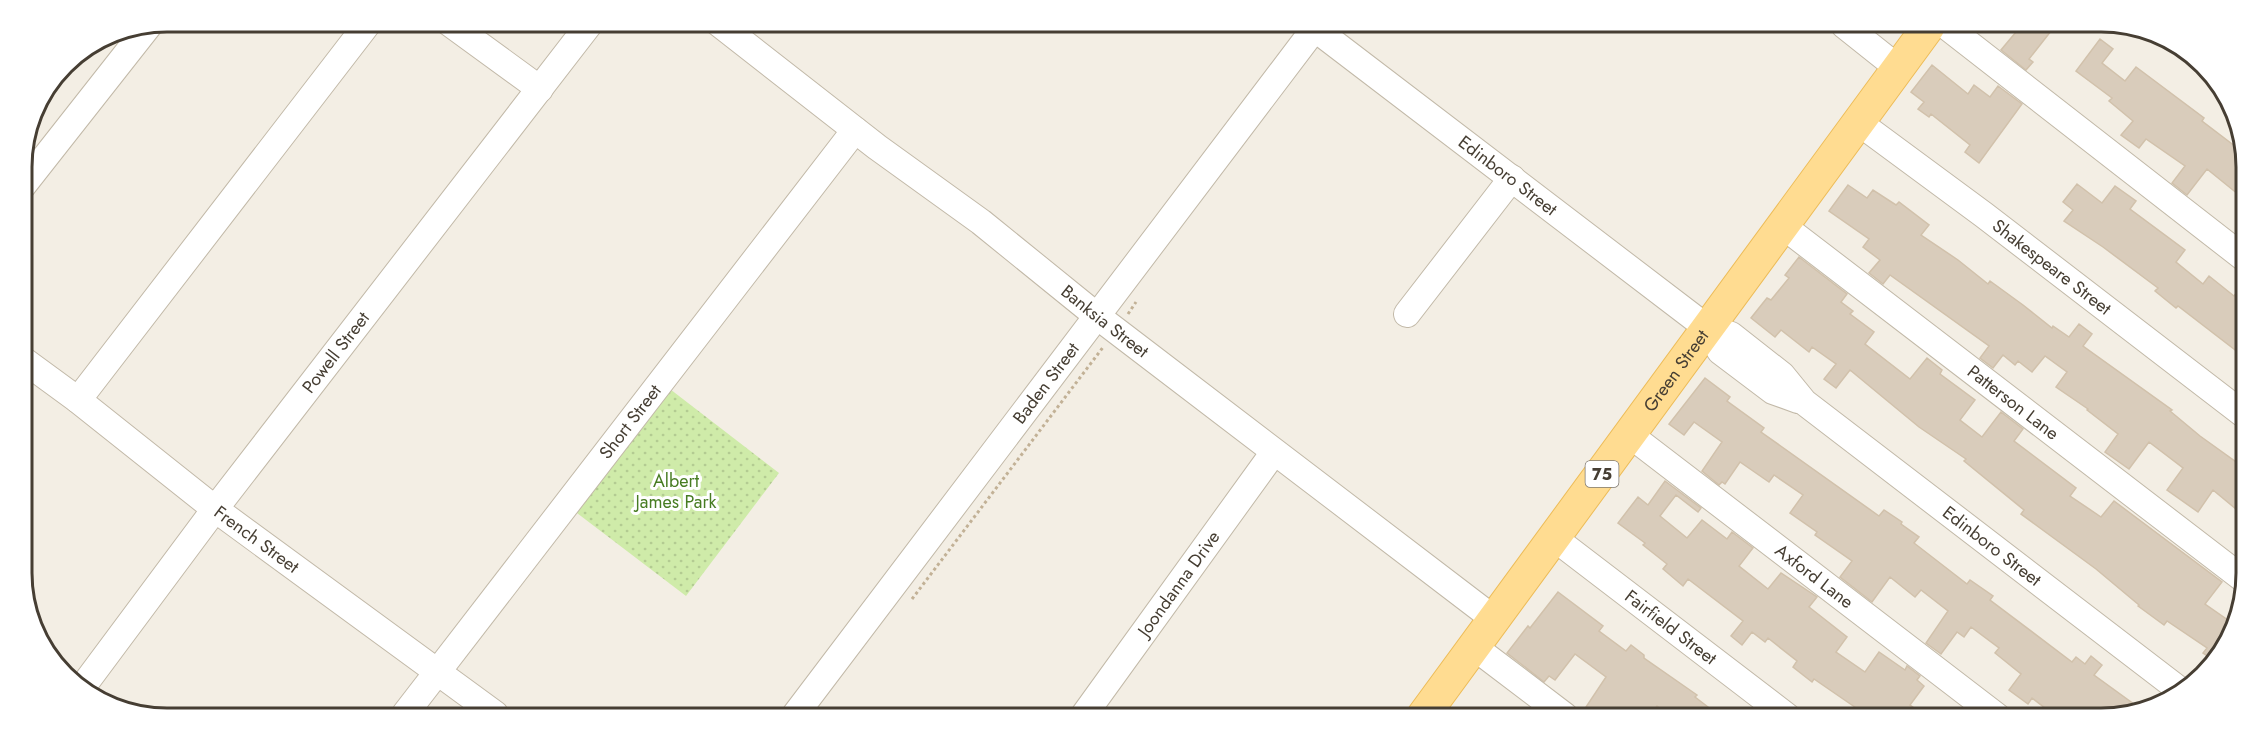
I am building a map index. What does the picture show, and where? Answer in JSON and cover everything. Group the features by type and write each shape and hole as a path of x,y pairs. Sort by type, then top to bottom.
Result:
{"main road":[{"name":"Green Street","path":"1429,707 1925,32"}],"street":[{"path":"78,400 361,32"},
{"path":"462,32 540,89"},
{"name":"Powell Street","path":"87,682 215,509 583,32"},
{"name":"Banksia Street","path":"730,32 855,130 981,222 1097,316 1494,619"},
{"name":"Baden Street","path":"801,708 1310,32"},
{"name":"Edinboro Street","path":"1322,32 1707,327 1719,351 1773,391 1804,402 2174,686"},
{"path":"1853,32 1898,68"},
{"path":"1954,32 2236,252"},
{"path":"32,174 142,34"},
{"name":"Shakespeare Street","path":"1858,122 1984,215 2236,409"},
{"name":"Short Street","path":"410,708 855,130"},
{"path":"1407,314 1512,178"},
{"name":"Patterson Lane","path":"1783,226 2236,573"},
{"name":"French Street","path":"32,366 215,509 487,708"},
{"name":"Axford Lane","path":"1630,435 1985,707"},
{"name":"Joondanna Drive","path":"1089,708 1274,452"},
{"name":"Fairfield Street","path":"1554,538 1775,707"},
{"path":"1474,647 1554,707"}],"green space":[{"name":"Albert James Park","path":"666,386 779,473 686,596 573,510"}],"building":[{"path":"2016,32 2050,32 2029,59 2033,62 2026,70 2001,50"},
{"path":"2100,39 2113,49 2102,63 2125,81 2136,67 2204,118 2202,121 2235,146 2236,193 2207,169 2187,195 2172,183 2185,166 2146,139 2139,148 2121,135 2133,121 2109,101 2112,98 2076,71"},
{"path":"1932,65 1968,94 1974,85 1990,97 1998,86 2022,104 1979,163 1965,152 1970,145 1931,114 1929,117 1918,109 1924,102 1911,92"},
{"path":"2077,184 2102,203 2115,186 2136,201 2130,209 2185,250 2176,262 2203,284 2209,276 2234,296 2236,293 2236,351 2178,306 2176,308 2155,291 2158,288 2064,221 2073,210 2063,202"},
{"path":"1848,185 1867,198 1873,190 1896,205 1899,202 1929,225 1921,235 1988,284 1990,281 2052,328 2053,326 2069,337 2079,324 2092,334 2083,346 2172,410 2170,411 2200,436 2236,462 2236,509 2213,490 2198,512 2167,490 2183,468 2149,442 2129,469 2105,452 2118,434 2056,387 2067,372 2045,356 2032,372 2018,361 2015,365 2003,355 1993,368 1980,358 1989,346 1890,275 1883,284 1869,273 1880,260 1863,247 1869,239 1829,211"},
{"path":"1799,257 1847,294 1841,302 1853,311 1850,314 1874,332 1865,344 1910,379 1927,358 1942,370 1940,374 1975,400 1960,420 1982,437 2001,412 2023,429 2014,441 2076,488 2070,496 2101,517 2114,501 2222,582 2205,604 2228,620 2207,656 2203,653 2207,648 2167,621 2164,625 2138,606 2096,569 2021,514 2024,510 1964,461 1966,459 1919,427 1850,370 1836,388 1824,379 1836,364 1812,347 1809,352 1781,330 1775,337 1751,318 1767,298 1771,300 1789,278 1785,275"},
{"path":"1705,378 1730,397 1727,401 1764,428 1761,432 1879,516 1884,510 1902,522 1901,524 1919,537 1914,543 1967,584 1970,580 1993,596 1990,600 2072,662 2076,657 2085,664 2091,656 2102,665 2094,675 2133,703 2110,707 2044,707 2032,698 2028,704 2009,690 2021,674 1995,653 1999,648 1971,627 1964,637 1957,632 1941,654 1926,643 1948,611 1921,590 1915,597 1890,577 1872,602 1840,577 1852,561 1815,535 1817,532 1790,513 1803,495 1774,475 1769,482 1740,462 1725,484 1722,482 1719,485 1702,471 1722,442 1694,422 1684,435 1669,424"},
{"path":"1665,481 1701,508 1698,512 1676,495 1660,516 1687,538 1702,520 1727,539 1732,532 1753,548 1739,566 1768,589 1781,573 1817,597 1809,607 1847,637 1836,652 1865,672 1879,652 1905,670 1907,666 1920,676 1917,680 1924,686 1910,705 1913,707 1855,707 1814,679 1812,682 1793,667 1797,661 1768,638 1765,642 1752,632 1742,645 1731,636 1743,621 1688,579 1683,586 1663,569 1667,564 1643,545 1645,543 1618,523 1638,497 1648,505"},
{"path":"1558,592 1603,626 1599,631 1626,651 1631,645 1644,655 1644,658 1697,695 1695,697 1708,707 1586,707 1606,677 1575,654 1555,680 1549,676 1544,682 1507,653 1528,626 1530,628"}]}
